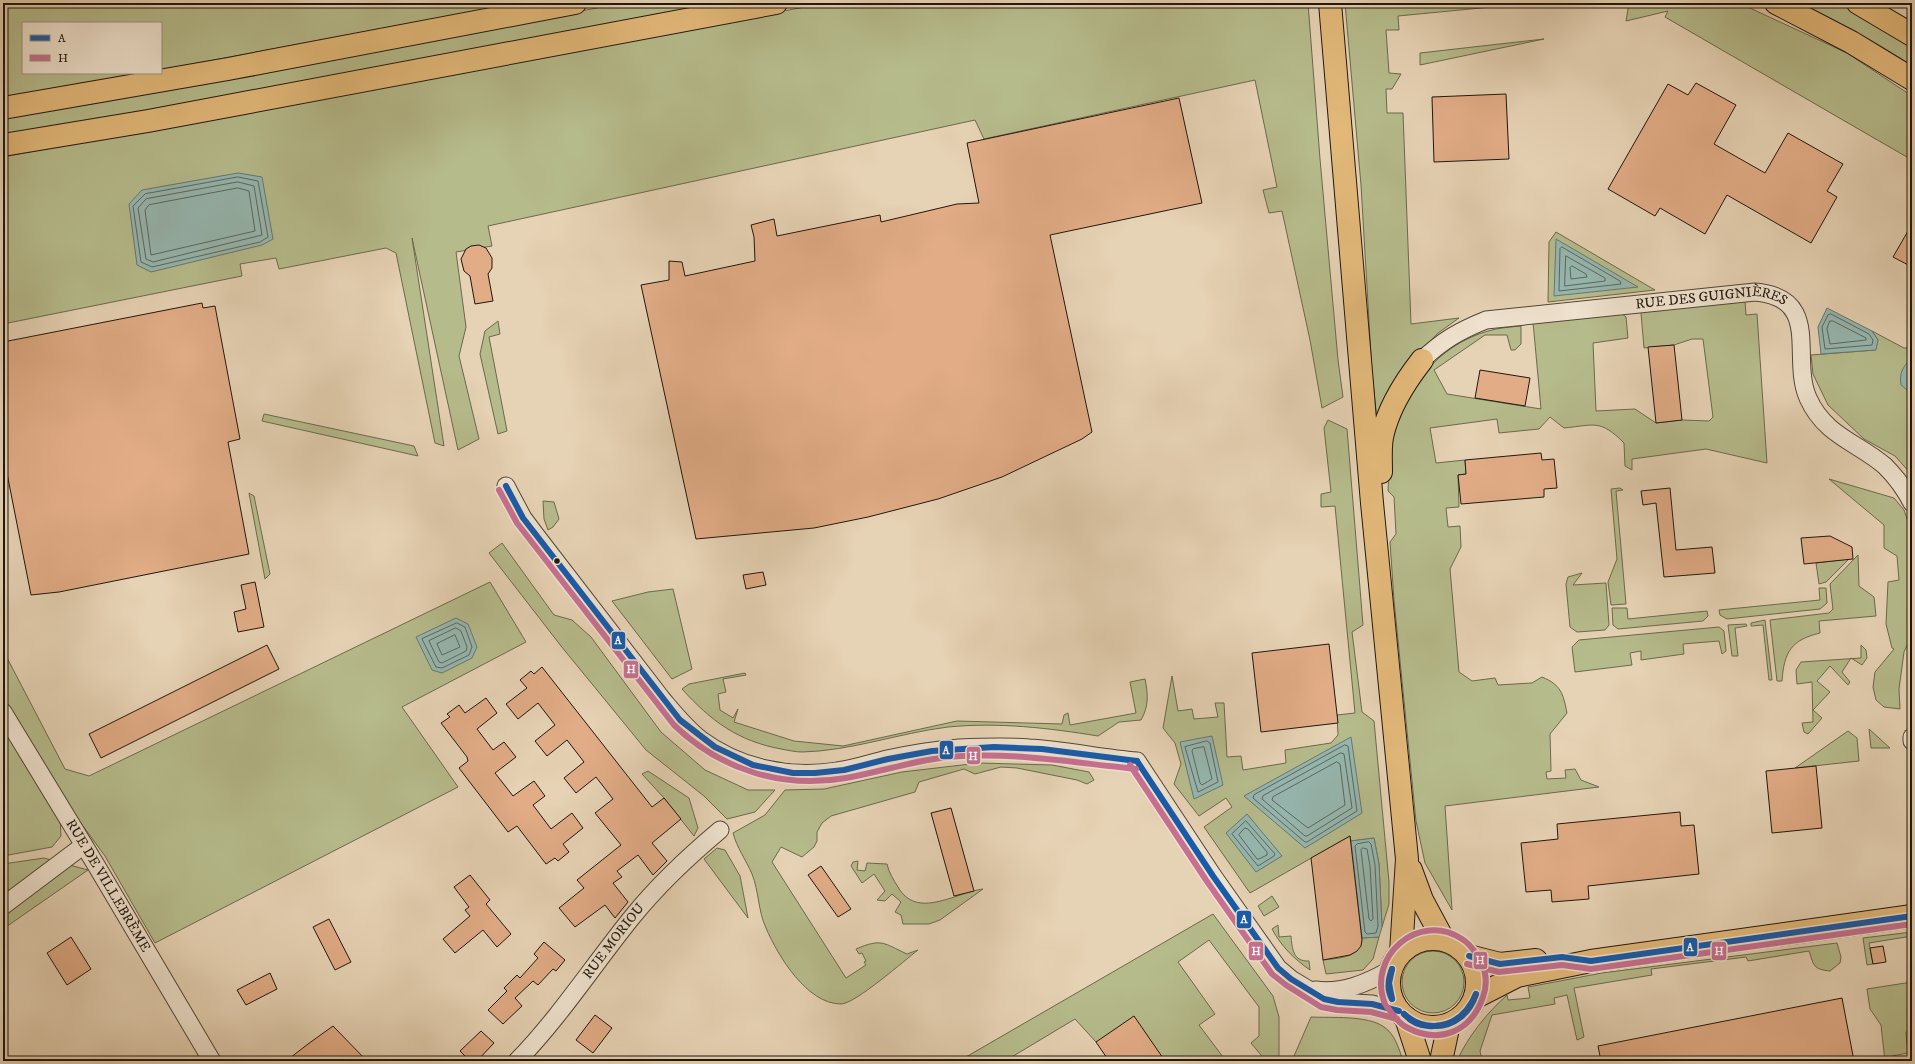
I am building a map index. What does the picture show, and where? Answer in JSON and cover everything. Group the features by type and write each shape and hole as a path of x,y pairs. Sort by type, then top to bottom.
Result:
{"main road":[{"path":"3,108 236,67 575,3"},
{"path":"3,145 148,121 776,3"},
{"path":"1330,3 1372,503 1407,859 1401,952"},
{"path":"1776,3 1851,42 1912,79"},
{"path":"1858,3 1912,35"},
{"path":"1372,503 1381,477 1382,438 1393,405 1405,382 1422,360"},
{"path":"1407,859 1422,900 1443,939"},
{"path":"1476,996 1517,976 1591,961 1912,916"},
{"path":"1402,1015 1420,1025 1435,1028 1450,1024 1461,1018 1470,1008 1476,996 1478,982 1476,968 1462,948 1443,939 1428,939 1414,943 1401,952 1394,960 1390,970 1389,992 1402,1015 1420,1061"},
{"path":"1469,956 1500,964 1562,957 1591,961"},
{"path":"1441,1061 1450,1024"}],"street":[{"name":"RUE DES GUIGNIÈRES","path":"1422,360 1444,340 1460,330 1486,320 1755,292 1768,293 1791,306 1796,314 1800,327 1804,378 1808,397 1816,413 1844,440 1872,457 1888,470 1906,490 1912,503"},
{"path":"506,486 523,518 662,699 680,720 700,738 723,753 751,765 797,774 816,774 839,771 909,755 972,748 1028,748 1137,761 1208,869 1278,968 1291,979 1324,999 1338,1002 1372,1004 1402,1015"},
{"name":"RUE DE VILLEBRÈME","path":"3,712 212,1061"},
{"name":"RUE MORIOU","path":"517,1061 545,1029 638,911 684,862 720,830"},
{"path":"3,906 84,845"},
{"path":"1307,989 1331,991 1348,988 1369,982 1390,970"}],"green space":[{"path":"3,3 518,3 162,70 162,22 22,22 22,74 140,74 3,98"},
{"path":"623,3 723,3 272,89 3,135 3,118 91,104"},
{"path":"826,3 1308,3 1320,159 1338,360 1343,397 1322,408 1310,340 1282,211 1269,213 1263,190 1277,187 1255,80 984,139 975,120 488,226 492,246 456,252 466,327 459,356 479,439 458,450 412,238 444,446 435,443 396,253 386,248 279,269 276,258 240,264 242,276 3,324 3,157"},
{"path":"1345,3 1533,3 1398,16 1399,30 1386,30 1389,73 1401,74 1392,89 1386,89 1387,113 1403,113 1411,324 1459,318 1438,333 1417,355 1378,430 1372,372 1361,185"},
{"path":"1629,3 1739,3 1847,53 1912,96 1912,160 1665,17 1668,11 1626,21"},
{"path":"1800,3 1841,3 1912,46 1912,66 1843,25"},
{"path":"1544,39 1420,65 1420,53"},
{"path":"1556,232 1655,290 1548,302 1549,242"},
{"path":"1745,301 1746,315 1757,314 1767,463 1706,449 1632,459 1632,470 1625,466 1624,443 1609,430 1597,425 1564,428 1550,417 1539,429 1499,433 1497,419 1430,428 1436,463 1465,460 1466,474 1458,475 1459,507 1446,508 1448,527 1460,526 1461,547 1450,569 1459,672 1472,681 1495,678 1498,685 1532,683 1542,677 1553,683 1560,690 1567,713 1550,734 1551,771 1546,772 1547,779 1566,778 1565,770 1575,769 1581,780 1599,787 1445,806 1452,910 1425,863 1416,821 1394,600 1390,542 1396,534 1394,497 1388,491 1389,458 1391,439 1404,403 1425,372 1438,358 1453,347 1488,331 1521,326 1521,344 1515,350 1511,350 1507,335 1485,335 1434,370 1447,394 1541,409 1533,322 1621,313 1626,317 1628,338 1593,343 1596,411 1635,409 1656,423 1682,420 1709,421 1713,417 1703,339 1692,339 1674,345 1644,348 1641,313 1648,310"},
{"path":"498,321 500,334 489,337 507,431 498,434 480,354 485,331"},
{"path":"1872,331 1904,348 1912,348 1912,475 1895,456 1864,439 1828,405 1813,374 1811,355 1875,350 1878,340"},
{"path":"264,414 414,446 418,456 262,421"},
{"path":"1328,420 1347,429 1363,625 1352,632 1362,712 1374,721 1389,882 1389,904 1382,927 1379,864 1374,838 1351,841 1350,836 1250,893 1204,827 1232,807 1226,798 1199,816 1174,784 1181,764 1175,743 1163,728 1172,676 1178,711 1192,709 1194,719 1218,717 1215,703 1224,703 1227,757 1241,756 1243,770 1286,763 1285,750 1331,743 1338,735 1337,715 1355,713 1335,506 1321,507 1321,494 1331,492 1324,428"},
{"path":"1829,479 1894,498 1904,510 1911,530 1912,589 1909,617 1912,634 1904,652 1899,689 1900,709 1884,707 1876,700 1873,687 1875,672 1894,649 1892,648 1886,624 1888,582 1899,580 1897,556 1884,548 1884,525"},
{"path":"1620,488 1623,490 1616,491 1626,604 1611,605 1608,582 1617,559 1611,489"},
{"path":"249,493 254,496 270,574 265,579"},
{"path":"543,501 554,502 559,519 553,527 548,530 544,519"},
{"path":"502,543 554,615 572,620 591,637 661,732 705,770 748,790 775,790 755,812 727,819 704,796 646,750 561,646 489,553"},
{"path":"1858,555 1859,586 1874,597 1876,616 1819,621 1820,633 1802,639 1791,649 1785,662 1782,681 1777,681 1770,620 1829,613 1833,609 1830,584"},
{"path":"1849,559 1826,582 1819,584 1816,563"},
{"path":"1582,573 1573,585 1606,583 1609,625 1605,630 1577,632 1570,627 1566,584 1568,577"},
{"path":"490,582 526,642 402,707 458,787 155,943 105,856 69,807 3,703 3,646 4,652 65,769 89,776"},
{"path":"1819,588 1826,588 1827,603 1820,609 1727,619 1720,615 1719,610 1820,600"},
{"path":"673,589 692,669 672,679 612,601 648,592"},
{"path":"1612,608 1627,608 1628,619 1707,611 1708,616 1703,621 1618,629 1613,625"},
{"path":"1765,620 1772,680 1769,680 1763,625 1751,626 1751,623"},
{"path":"1746,624 1747,626 1735,628 1738,656 1732,656 1728,625"},
{"path":"1719,627 1724,631 1726,651 1722,654 1719,641 1683,644 1684,654 1641,660 1641,651 1630,653 1632,665 1575,672 1572,647 1579,640"},
{"path":"1861,645 1866,650 1867,658 1862,665 1852,659 1861,658"},
{"path":"1851,659 1842,672 1850,682 1848,685 1830,666 1817,681 1830,692 1813,710 1822,718 1808,734 1804,732 1802,723 1813,722 1812,682 1797,684 1796,670 1801,662"},
{"path":"745,673 746,675 723,679 726,692 718,694 720,710 733,718 738,709 734,722 794,741 843,746 957,721 1062,724 1064,715 1068,713 1070,725 1136,713 1130,682 1145,679 1147,700 1144,715 1141,720 1119,722 1098,736 1023,727 986,725 948,727 911,733 839,749 799,752 751,741 738,735 726,728 704,711 682,689 689,684"},
{"path":"3,726 60,817 61,836 52,847 3,856"},
{"path":"1869,729 1890,748 1871,748"},
{"path":"1848,731 1857,738 1859,761 1795,768"},
{"path":"979,763 1052,765 1089,772 1094,780 1087,784 1077,780 1017,768 1001,767 975,774 964,769 919,782 915,792 831,816 822,823 817,832 817,841 814,847 802,857 781,847 772,862 846,978 866,965 864,962 866,961 862,953 859,954 856,949 872,944 882,943 907,954 918,950 868,990 848,1002 841,1004 829,1002 817,996 805,987 795,976 778,952 771,939 763,921 752,874 733,833 765,815 785,790 824,789 902,772"},
{"path":"648,771 689,798 698,828 694,836 664,798 642,774"},
{"path":"717,848 725,850 740,876 748,918 704,859"},
{"path":"44,858 88,870 3,929 3,864"},
{"path":"858,861 857,870 865,871 867,863 887,864 898,887 906,897 915,902 937,902 983,889 940,920 929,924 903,924 901,915 895,912 901,902 892,894 885,901 877,900 885,891 874,874 862,883 851,866 853,862"},
{"path":"1272,896 1279,907 1264,916 1258,906"},
{"path":"1213,914 1273,996 1279,1017 1279,1061 1266,1061 1251,1043 1259,1036 1259,1007 1209,940 1178,962 1215,1014 1199,1025 1226,1061 1165,1061 1096,1042 1075,1019 1005,1061 959,1061"},
{"path":"1278,925 1279,937 1291,936 1294,953 1300,959 1309,961 1310,970 1293,957 1279,941 1272,929"},
{"path":"1912,932 1912,936 1869,943 1873,964 1867,965 1863,938"},
{"path":"1379,937 1373,959 1363,970 1326,974 1323,960 1348,956 1358,950 1361,945 1362,938"},
{"path":"1837,943 1841,957 1840,963 1830,971 1817,968 1809,951 1748,961 1746,957 1651,969 1652,975 1574,988 1584,1037 1577,1040 1567,995 1554,998 1555,1004 1492,1015 1480,1051 1482,1061 1457,1061 1472,1034 1492,1009 1507,995 1508,1000 1530,998 1528,987 1602,973"},
{"path":"1433,951 1450,956 1455,960 1459,965 1464,982 1459,999 1455,1004 1450,1008 1433,1013 1416,1008 1411,1004 1407,999 1402,982 1407,965 1411,960 1416,956"},
{"path":"1912,982 1912,1023 1906,1033 1908,1053 1892,1056 1892,1061 1885,1061 1881,1025 1870,1009 1867,989"},
{"path":"1311,1017 1338,1017 1359,1019 1377,1023 1388,1030 1391,1034 1396,1042 1403,1061 1295,1061 1294,1056"}],"water":[{"path":"238,173 262,177 273,239 262,245 151,272 137,265 129,204 142,190"},
{"path":"1556,239 1638,287 1554,296"},
{"path":"1827,308 1872,331 1878,340 1876,350 1821,354 1818,327"},
{"path":"1912,358 1912,394 1901,385 1901,377 1902,370"},
{"path":"456,618 468,624 477,647 472,658 442,673 432,670 416,637"},
{"path":"1212,736 1223,785 1194,799 1180,742"},
{"path":"1351,737 1362,813 1305,848 1244,796"},
{"path":"1247,814 1282,856 1256,872 1226,833"},
{"path":"1374,838 1379,864 1382,927 1379,937 1362,938 1351,841"}],"building":[{"path":"1696,83 1736,105 1714,144 1765,173 1788,133 1843,164 1827,191 1837,197 1811,243 1727,195 1705,234 1660,208 1655,216 1608,189 1668,84 1688,95"},
{"path":"1506,94 1509,159 1434,162 1432,97"},
{"path":"1179,98 1202,203 1050,235 1092,432 1082,439 1002,477 938,499 868,517 814,528 696,539 641,285 669,280 669,261 682,262 685,276 755,261 754,237 751,225 774,219 777,236 880,215 881,222 957,204 979,203 967,143"},
{"path":"1912,224 1912,267 1893,257"},
{"path":"479,245 486,248 492,258 492,268 488,274 493,301 475,304 470,276 464,271 461,259 466,249 471,246"},
{"path":"202,303 203,308 215,306 240,439 228,442 249,554 59,592 31,595 3,453 3,342"},
{"path":"1674,345 1682,420 1656,423 1648,347"},
{"path":"1480,370 1530,378 1525,406 1475,398"},
{"path":"1541,453 1542,460 1554,459 1557,488 1544,489 1544,497 1461,504 1458,475 1466,474 1465,460"},
{"path":"1670,488 1676,550 1712,547 1715,573 1664,577 1656,503 1643,505 1641,491"},
{"path":"1830,536 1852,547 1853,559 1804,564 1801,538"},
{"path":"763,572 766,585 746,589 743,575"},
{"path":"255,582 264,627 238,632 234,612 246,609 241,585"},
{"path":"1329,644 1338,723 1261,732 1252,653"},
{"path":"267,645 279,669 101,758 89,734"},
{"path":"542,667 652,807 664,798 681,819 652,843 667,861 653,875 638,855 617,871 622,877 613,883 628,902 615,918 605,905 575,927 559,908 584,888 577,880 621,845 595,813 613,799 596,777 576,793 564,778 584,762 567,740 547,756 535,741 555,725 538,703 518,719 506,704 527,688 520,680 531,671 534,674"},
{"path":"486,698 497,713 477,729 493,750 504,742 516,757 495,773 513,796 534,781 545,796 533,805 551,829 572,813 583,828 563,844 569,852 558,861 555,858 546,864 517,826 508,832 459,768 468,761 467,757 441,723 450,717 447,714 459,705 465,713"},
{"path":"1816,766 1822,828 1772,833 1766,771"},
{"path":"951,808 974,891 954,896 931,813"},
{"path":"1680,812 1681,826 1694,825 1699,874 1588,886 1589,899 1552,902 1551,890 1526,892 1521,843 1558,839 1557,824"},
{"path":"1350,836 1362,940 1361,946 1357,951 1350,955 1323,960 1311,858"},
{"path":"821,866 851,909 838,917 808,875"},
{"path":"470,875 490,900 486,904 511,934 497,947 483,930 455,953 443,939 470,916 465,910 469,907 454,887"},
{"path":"329,919 351,962 335,970 313,927"},
{"path":"71,937 91,969 67,985 47,953"},
{"path":"544,942 565,960 556,971 553,969 538,985 533,981 515,998 522,1006 503,1024 488,1010 507,991 504,988 517,975 520,978 538,958 534,954"},
{"path":"1883,946 1886,962 1873,964 1870,948"},
{"path":"270,973 277,989 246,1005 237,990"},
{"path":"1842,998 1854,1061 1601,1061 1598,1046"},
{"path":"595,1015 612,1028 593,1053 576,1040"},
{"path":"1134,1016 1165,1061 1109,1061 1096,1042"},
{"path":"333,1026 367,1061 286,1061 308,1044"},
{"path":"481,1031 494,1043 477,1061 470,1061 460,1051"}],"transit line":[{"name":"A","path":"506,486 523,518 680,720 715,747 753,765 793,773 815,773 844,770 888,759 932,751 994,747 1042,749 1137,761"},
{"name":"H","path":"499,490 517,523 674,725 692,741 712,754 732,764 776,778 799,781 822,781 846,778 932,759 985,755 1028,757 1136,769"},
{"name":"A","path":"1137,761 1213,876 1278,968 1291,979 1324,999 1338,1002 1372,1004 1399,1011"},
{"name":"H","path":"1130,765 1206,880 1272,974 1286,985 1321,1007 1337,1010 1371,1012 1397,1019"},
{"name":"A","path":"1469,956 1500,964 1562,957 1591,961 1912,916"},
{"name":"H","path":"1467,964 1499,972 1562,965 1591,969 1912,924"},
{"name":"H","path":"1385,1004 1381,986 1383,970 1390,955 1400,943 1414,935 1429,931 1446,932 1467,942 1481,961 1486,981 1483,997 1478,1009 1471,1019 1462,1027 1452,1032 1442,1035 1430,1035 1418,1032 1400,1023 1387,1007"},
{"name":"A","path":"1392,969 1389,983 1392,999"},
{"name":"A","path":"1392,969 1389,984 1389,992 1392,999"},
{"name":"A","path":"1434,1026 1448,1024 1460,1018 1470,1007 1476,994"},
{"name":"A","path":"1434,1026 1448,1023 1460,1017 1469,1007 1476,994"},
{"name":"A","path":"1404,1014 1418,1023 1434,1026"},
{"name":"A","path":"1404,1014 1418,1024 1434,1026"}]}
